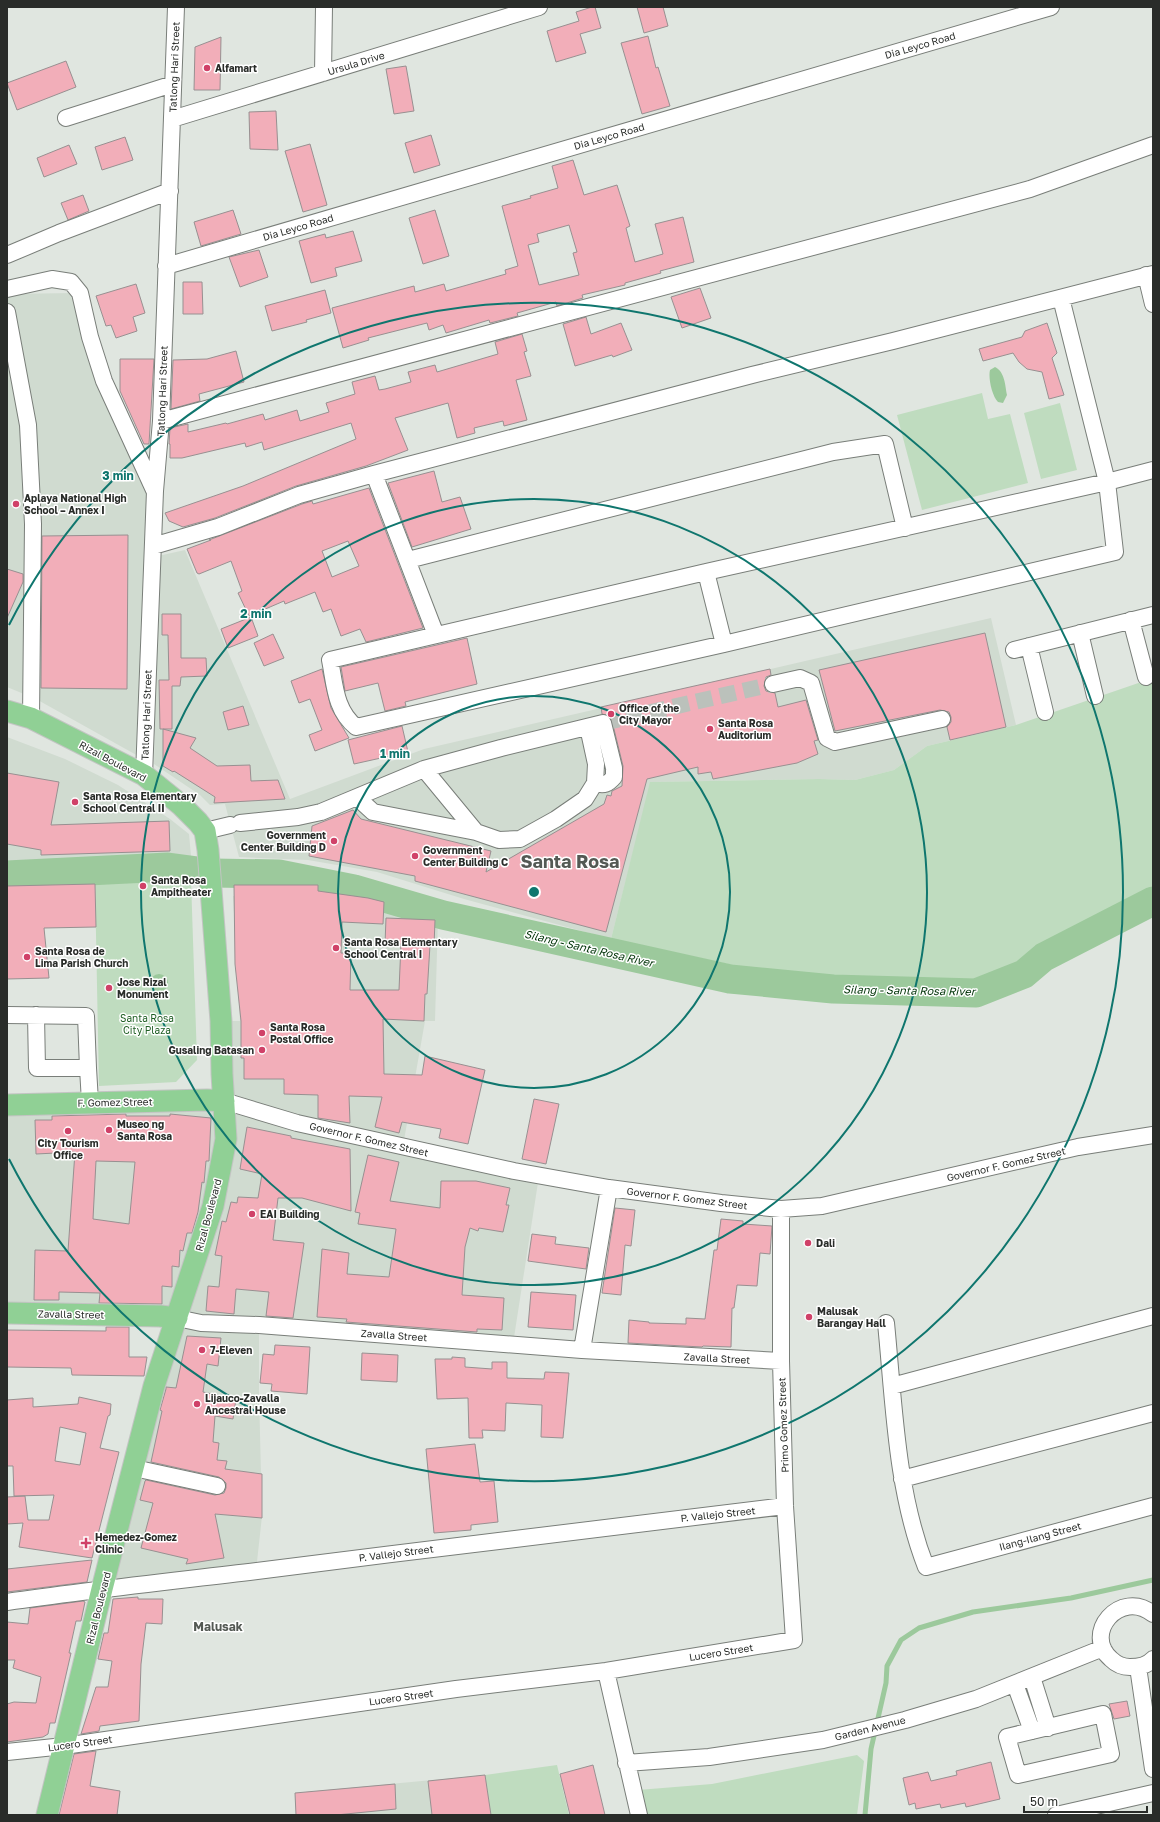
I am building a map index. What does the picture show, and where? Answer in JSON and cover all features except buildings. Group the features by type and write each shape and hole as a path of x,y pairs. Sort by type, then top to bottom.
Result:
{"main road":[{"name":"Rizal Boulevard","path":"13,712 144,775 181,805 206,840 221,1021 226,1139 213,1206 154,1386 102,1589 47,1815"},
{"name":"F. Gomez Street","path":"7,1105 90,1102 224,1101"},
{"name":"Zavalla Street","path":"7,1313 160,1316 177,1318"}],"street":[{"name":"Tatlong Hari Street","path":"144,775 155,491 161,421 176,7"},
{"path":"323,73 324,7"},
{"name":"Ursula Drive","path":"172,119 539,7"},
{"name":"Dia Leyco Road","path":"166,266 1051,7"},
{"path":"66,118 173,84"},
{"path":"161,421 1030,190 1153,144"},
{"path":"7,255 58,233 170,191"},
{"path":"153,546 218,527 299,495 374,474 752,375 893,342 1150,275 1153,304"},
{"path":"7,289 52,278 71,282 80,293 90,337 104,381 155,491"},
{"path":"1061,298 1107,482 1115,552 724,644 356,727 346,719 337,698 330,660 706,572 1107,482 1153,470"},
{"path":"7,312 28,425 33,524 13,712"},
{"path":"408,560 833,452 885,444 905,528"},
{"path":"374,474 436,635"},
{"path":"706,572 724,644"},
{"path":"1045,712 1022,648 1153,614"},
{"path":"1131,620 1146,677"},
{"path":"1080,633 1095,696"},
{"path":"773,684 800,678 811,683 827,738 835,742 942,719"},
{"path":"206,840 235,824 298,817 321,812 359,796 424,769 501,748 596,725 595,783 585,800 538,830 520,839 499,840 476,832 373,812 361,801 359,796"},
{"path":"424,769 476,832"},
{"path":"7,1015 86,1016 90,1102"},
{"path":"36,1015 37,1068 88,1068"},
{"name":"Governor F. Gomez Street","path":"224,1101 297,1122 514,1171 609,1188 781,1209 822,1206 1078,1147 1153,1135"},
{"path":"582,1350 609,1188"},
{"name":"Primo Gomez Street","path":"781,1209 781,1361 785,1506 794,1640"},
{"path":"892,1386 1153,1316"},
{"name":"Zavalla Street","path":"177,1318 202,1323 267,1326 582,1350 781,1361"},
{"path":"886,1323 902,1479 1153,1413"},
{"path":"134,1468 217,1486"},
{"name":"Ilang-Ilang Street","path":"902,1479 916,1541 926,1567 1153,1506"},
{"name":"P. Vallejo Street","path":"7,1602 582,1529 785,1506"},
{"path":"1153,1614 1146,1608 1134,1605 1122,1607 1111,1614 1104,1624 1101,1636 1103,1648 1108,1657 1116,1663 1125,1667 1138,1667 1149,1664 1153,1660"},
{"name":"Lucero Street","path":"7,1752 64,1746 456,1689 606,1671 794,1640"},
{"name":"Garden Avenue","path":"626,1763 709,1757 823,1740 905,1720 976,1699 1103,1648"},
{"path":"1138,1667 1153,1768"},
{"path":"606,1671 639,1815"},
{"path":"1032,1677 1048,1728"},
{"path":"1015,1684 1032,1732"},
{"path":"1103,1714 1111,1754 1018,1775 1007,1737 1032,1732 1103,1714"},
{"path":"1056,1815 1084,1812 1153,1793"}],"shaded area":[{"path":"74,293 147,491 140,757 36,699 7,687 7,294"},
{"path":"995,367 1003,375 1005,383 1007,395 1003,403 998,402 991,387 990,370"},
{"path":"185,550 290,799 424,749 991,618 1016,725 927,746 894,770 855,780 819,779 651,782 611,939 464,899 377,872 308,860 239,857 225,804 210,805 200,795 154,764 158,556"},
{"name":"Santa Rosa Elementary School Central II","path":"7,737 65,759 118,785 170,819 189,834 191,856 19,866 7,868"},
{"path":"319,891 368,898 438,918 435,1021 425,1021 403,1146 539,1176 513,1344 259,1325 262,1516 256,1571 102,1589 177,1319 7,1314 7,1105 224,1101 221,1021 240,1021 233,896 319,896"},
{"path":"159,974 165,977 168,983 165,989 159,992 153,989 150,983 153,977"},
{"path":"485,1775 491,1815 296,1815 295,1793"}],"green space":[{"path":"982,393 988,419 1010,414 1028,483 922,510 897,415"},
{"path":"1060,403 1077,470 1041,479 1024,413"},
{"path":"1153,678 1153,894 1079,931 1045,943 1015,964 975,983 880,980 812,982 611,939 650,782 819,779 855,780 894,770 927,746 1016,725"},
{"name":"Santa Rosa City Plaza","path":"191,880 197,1060 176,1082 99,1086 95,884"},
{"path":"857,1755 864,1761 857,1815 644,1815 638,1790 712,1784"},
{"path":"557,1765 569,1815 491,1815 485,1775"}],"waterway":[{"name":"Silang - Santa Rosa River","path":"7,875 168,867 213,873 279,874 354,889 443,915 730,979 833,989 976,993 1024,974 1044,957 1153,901"},
{"path":"865,1815 871,1749 886,1683 887,1666 901,1640 919,1628 973,1612 1071,1598 1153,1580"}],"tunnel":[{"path":"603,723 773,684"}],"place":[{"name":"Alfamart","path":"207,68"},
{"name":"Aplaya National High School – Annex I","path":"16,504"},
{"name":"Office of the City Mayor","path":"611,714"},
{"name":"Santa Rosa Auditorium","path":"710,729"},
{"name":"Santa Rosa Elementary School Central II","path":"75,802"},
{"name":"Government Center Building D","path":"334,841"},
{"name":"Government Center Building C","path":"415,856"},
{"name":"Santa Rosa Ampitheater","path":"143,886"},
{"name":"Santa Rosa Elementary School Central I","path":"336,948"},
{"name":"Santa Rosa de Lima Parish Church","path":"27,957"},
{"name":"Jose Rizal Monument","path":"109,988"},
{"name":"Santa Rosa Postal Office","path":"262,1033"},
{"name":"Gusaling Batasan","path":"262,1050"},
{"name":"Museo ng Santa Rosa","path":"109,1130"},
{"name":"City Tourism Office","path":"68,1131"},
{"name":"EAI Building","path":"252,1214"},
{"name":"Dali","path":"808,1243"},
{"name":"Malusak Barangay Hall","path":"809,1317"},
{"name":"7-Eleven","path":"202,1350"},
{"name":"Lijauco-Zavalla Ancestral House","path":"197,1404"},
{"name":"Hemedez-Gomez Clinic","path":"86,1543"}],"district":[{"name":"Santa Rosa","path":"570,861"},
{"name":"Malusak","path":"218,1626"}]}
